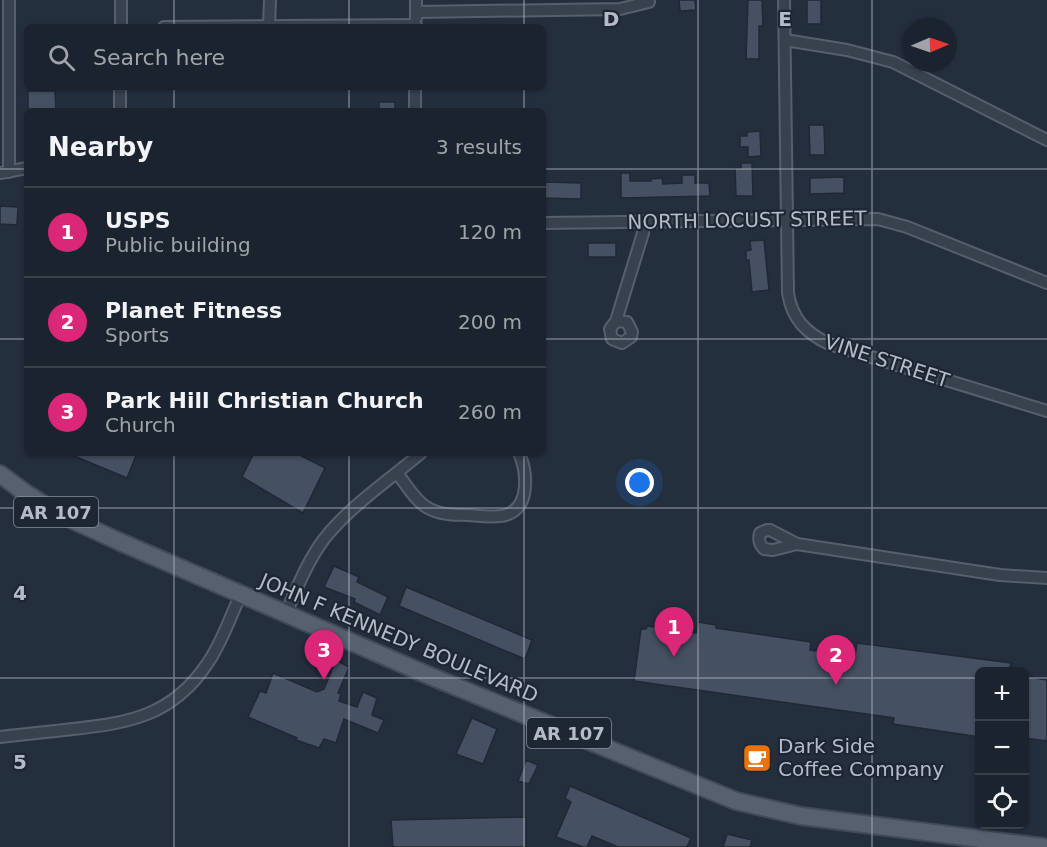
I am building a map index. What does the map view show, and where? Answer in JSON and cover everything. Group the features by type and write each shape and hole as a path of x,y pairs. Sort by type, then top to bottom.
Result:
{"main road":[{"name":"JOHN F KENNEDY BOULEVARD","path":"0,474 55,512 430,676 736,801 801,816 1043,847"}],"street":[{"path":"9,0 4,173 24,169"},
{"path":"121,0 121,24"},
{"path":"269,24 270,0"},
{"path":"416,0 416,24"},
{"name":"VINE STREET","path":"784,0 789,301 795,316 811,334 829,344 1047,411"},
{"path":"416,12 620,9 649,2"},
{"path":"785,40 847,50 893,62 1047,140"},
{"path":"120,90 120,108"},
{"path":"415,90 415,108"},
{"name":"NORTH LOCUST STREET","path":"546,223 863,218 888,221 907,227 1047,283"},
{"path":"616,321 643,233 644,221"},
{"path":"285,613 309,562 323,540 347,515 417,456"},
{"path":"397,473 421,502 439,513 505,515 514,510 524,496 526,484 520,456"},
{"path":"797,544 1000,575 1047,578"},
{"path":"0,737 120,724 147,716 164,707 186,689 208,663 241,594"}],"building":[{"path":"679,0 695,0 696,10 680,11"},
{"path":"748,0 762,0 763,26 759,26 759,59 746,59"},
{"path":"807,0 821,0 821,24 807,24"},
{"path":"28,91 55,91 56,108 28,108"},
{"path":"379,102 395,102 395,108 379,108"},
{"path":"809,125 824,125 825,155 810,155"},
{"path":"760,131 761,156 748,157 748,147 740,147 740,136 747,136 747,132"},
{"path":"741,163 752,163 753,196 736,196 735,168 741,168"},
{"path":"621,173 630,173 630,181 651,181 651,179 662,178 663,184 682,183 682,175 695,175 695,183 709,183 710,196 621,198"},
{"path":"844,177 844,193 810,194 810,178"},
{"path":"546,182 581,183 581,199 546,198"},
{"path":"0,206 18,207 17,225 0,224"},
{"path":"764,240 769,290 752,292 746,251 751,250 750,241"},
{"path":"588,243 616,243 616,257 588,257"},
{"path":"74,456 136,456 127,478"},
{"path":"252,456 302,456 325,468 303,513 242,477"},
{"path":"334,566 359,577 357,582 388,597 380,615 354,602 355,599 324,587"},
{"path":"406,587 532,640 525,659 399,606"},
{"path":"698,622 716,625 716,628 811,642 810,650 855,656 857,643 1011,663 1010,667 975,667 975,736 893,724 894,718 634,681 641,629 646,629 647,626 696,633"},
{"path":"336,660 349,667 338,693 341,694 339,701 357,707 363,692 377,698 372,715 384,720 378,733 344,719 336,743 324,739 319,748 296,740 297,738 248,717 260,691 266,693 273,673 317,692 324,689"},
{"path":"1029,677 1047,680 1047,741 1029,739"},
{"path":"472,718 497,729 483,764 456,754"},
{"path":"526,760 538,765 529,784 518,781"},
{"path":"570,786 691,838 687,847 618,847 592,836 587,847 583,847 556,837 571,802 565,798"},
{"path":"526,817 526,847 393,847 391,820"},
{"path":"727,834 752,840 750,847 723,847"}],"place":[{"name":"USPS","path":"674,657"},
{"name":"Park Hill Christian Church","path":"324,680"},
{"name":"Planet Fitness","path":"836,685"},
{"name":"Dark Side Coffee Company","path":"757,758"}]}
